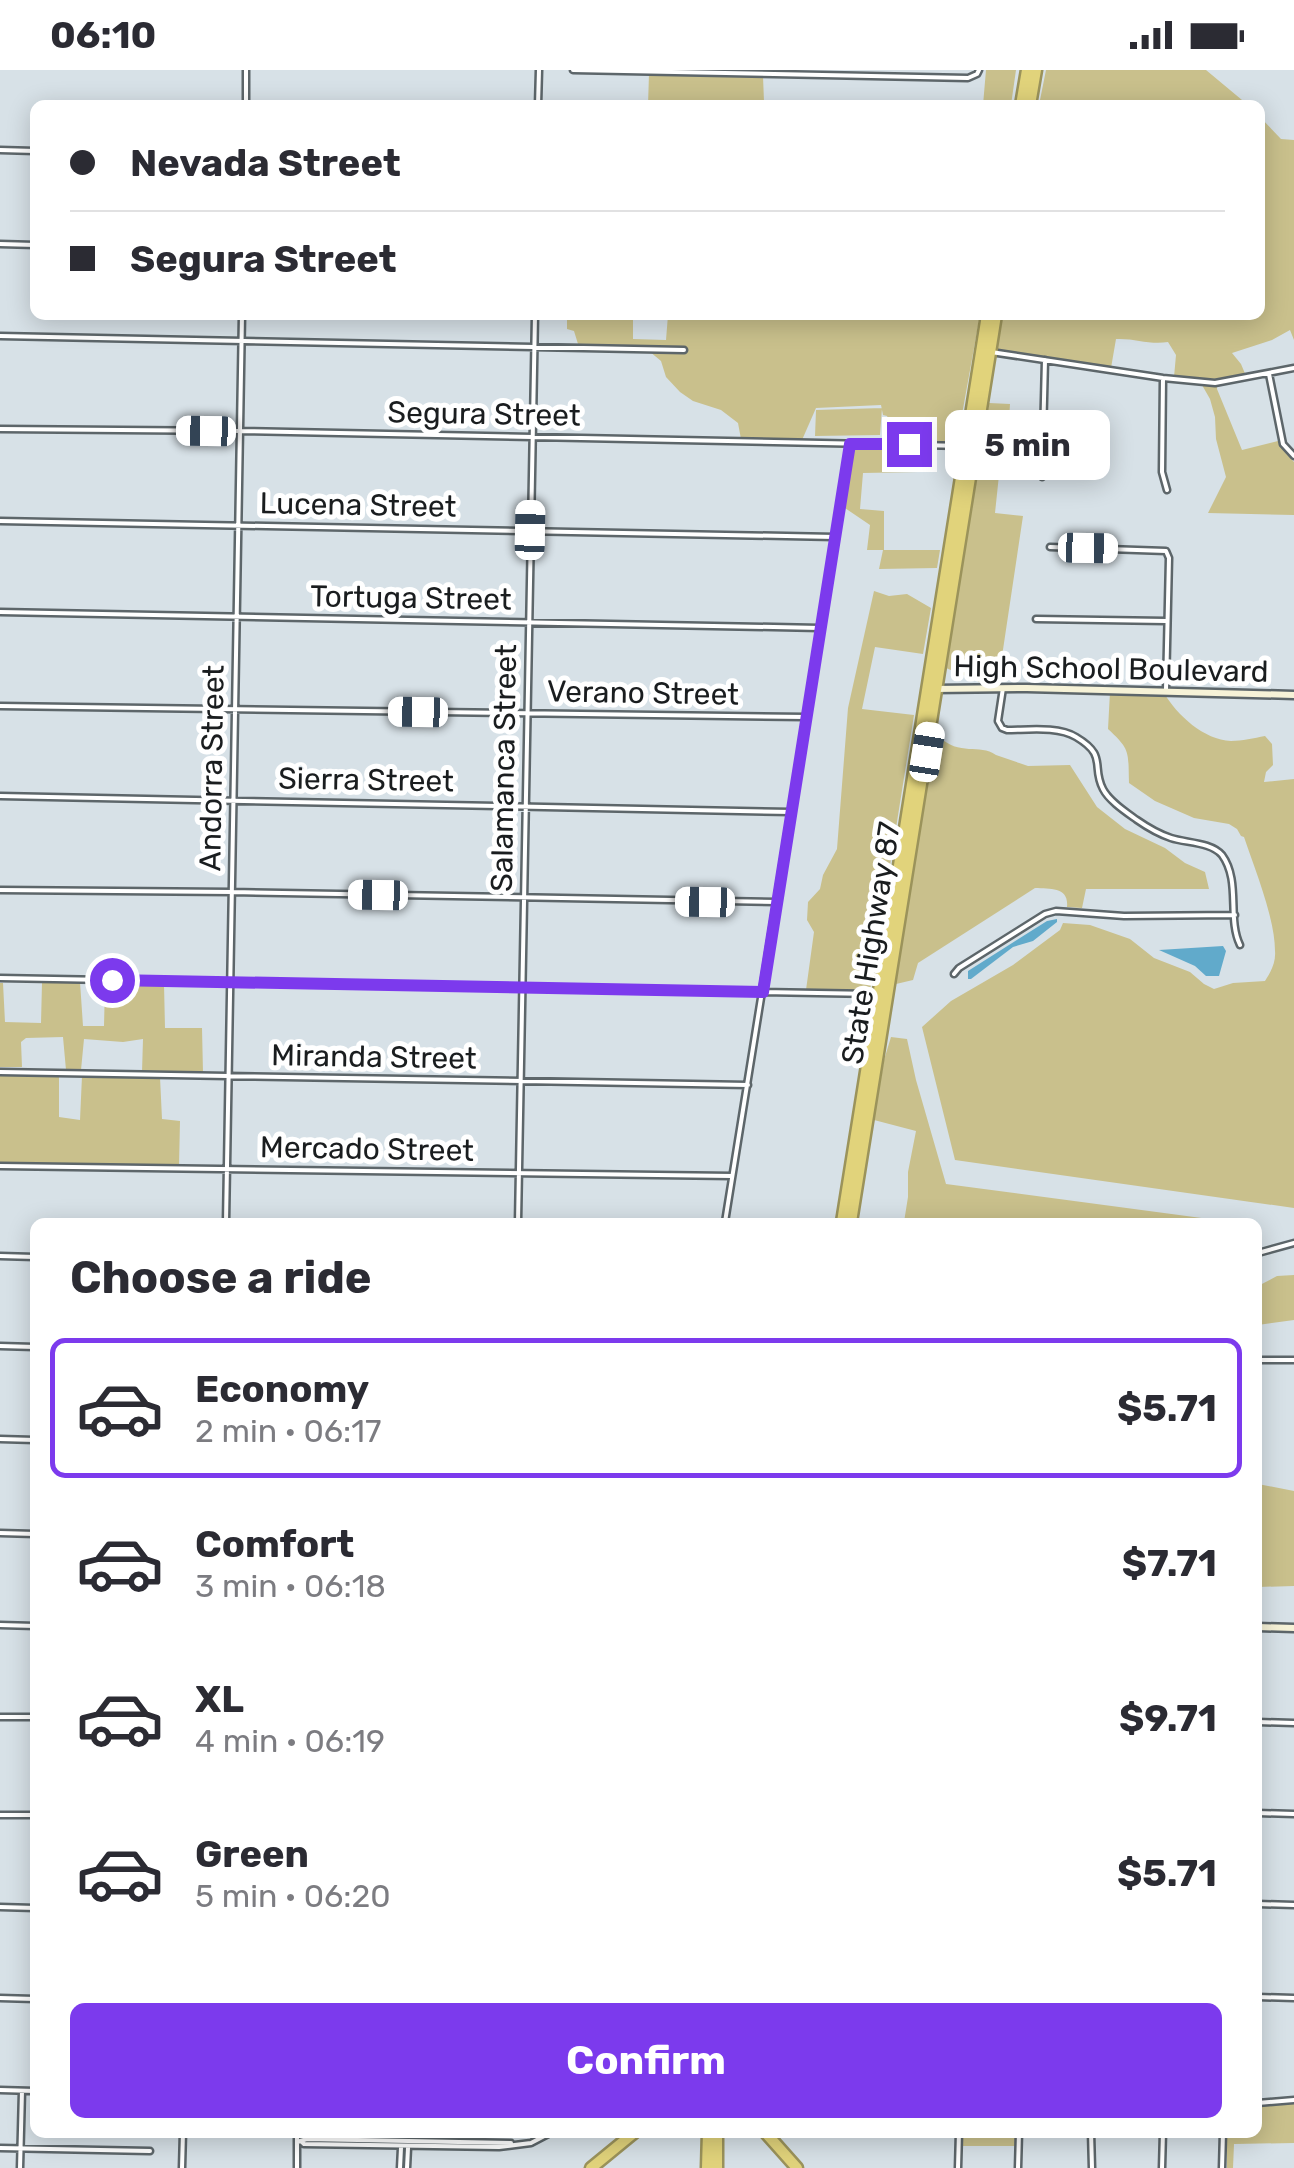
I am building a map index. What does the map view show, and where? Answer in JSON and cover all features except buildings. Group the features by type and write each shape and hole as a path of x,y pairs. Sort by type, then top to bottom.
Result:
{"highway":[{"path":"1022,100 1027,70"},
{"path":"1031,100 1036,70"},
{"path":"847,1218 845,1200 932,689 966,446 986,351 987,320"},
{"name":"State Highway 87","path":"848,1218 906,882 932,689 961,538 986,351 995,320"},
{"path":"590,2168 628,2138"},
{"path":"707,2168 711,2138"},
{"path":"713,2138 717,2147 717,2168"},
{"path":"770,2138 797,2168"}],"street":[{"path":"246,70 246,100"},
{"path":"538,100 539,70"},
{"path":"573,70 968,78 978,72"},
{"path":"0,150 30,151"},
{"path":"0,244 30,245"},
{"name":"Andorra Street","path":"226,1218 242,320"},
{"name":"Salamanca Street","path":"518,1218 535,320"},
{"path":"0,336 684,350"},
{"path":"986,351 1215,383 1294,368"},
{"path":"1042,477 1044,360"},
{"path":"1270,374 1283,444 1294,456"},
{"path":"1163,378 1162,472 1167,490"},
{"name":"Segura Street","path":"0,429 966,446"},
{"path":"726,1218 850,444"},
{"path":"961,538 970,454 966,446"},
{"name":"Lucena Street","path":"0,521 835,537"},
{"path":"1050,547 1166,552 1166,691"},
{"name":"Tortuga Street","path":"0,612 820,628"},
{"path":"1036,619 1167,622"},
{"path":"1003,688 998,720 1002,728 1060,731 1076,737 1094,753 1104,792 1138,820 1173,838 1210,847 1223,856 1232,883 1235,935 1240,945"},
{"name":"High School Boulevard","path":"932,689 1294,694"},
{"name":"Verano Street","path":"0,706 806,717"},
{"name":"Sierra Street","path":"0,796 791,812"},
{"path":"0,978 879,994 886,987 899,902 906,882"},
{"path":"0,890 777,902"},
{"path":"954,974 1045,914 1056,911 1124,916 1235,915"},
{"path":"872,1090 879,994"},
{"name":"Miranda Street","path":"0,1072 748,1085"},
{"name":"Mercado Street","path":"0,1166 732,1176"},
{"path":"1262,1252 1294,1243"},
{"path":"0,1256 30,1257"},
{"path":"0,1346 30,1347"},
{"path":"1262,1360 1294,1360"},
{"path":"0,1440 30,1440"},
{"path":"0,1533 30,1534"},
{"path":"0,1625 30,1626"},
{"path":"1262,1627 1294,1628"},
{"path":"0,1717 30,1717"},
{"path":"1262,1722 1294,1722"},
{"path":"1262,1814 1294,1814"},
{"path":"0,1815 30,1816"},
{"path":"1262,1904 1294,1905"},
{"path":"0,1907 30,1908"},
{"path":"0,1998 30,1999"},
{"path":"1262,1998 1294,1998"},
{"path":"0,2090 30,2091"},
{"path":"20,2168 22,2091"},
{"path":"1262,2102 1294,2100"},
{"path":"182,2168 183,2138"},
{"path":"296,2168 299,2138"},
{"path":"403,2140 492,2147 531,2143 541,2138"},
{"path":"958,2138 958,2168"},
{"path":"1018,2168 1020,2138"},
{"path":"1092,2138 1092,2168"},
{"path":"1162,2168 1163,2138"},
{"path":"1222,2168 1223,2138"},
{"path":"300,2142 308,2139 516,2144"},
{"path":"403,2140 404,2168"},
{"path":"0,2148 150,2151"}],"shaded area":[{"path":"986,70 1016,70 1012,100 983,100"},
{"path":"1046,70 1206,70 1242,100 1040,100"},
{"path":"649,74 763,76 764,100 648,100"},
{"path":"1265,122 1281,139 1294,140 1294,340 1290,330 1232,353 1246,376 1215,380 1174,377 1176,355 1168,342 1116,339 1111,368 997,351 1002,320 1265,320"},
{"path":"567,320 633,320 633,339 666,340 668,320 979,320 957,442 898,441 881,405 816,408 802,440 741,439 738,423 721,410 693,401 680,392 666,377 661,361 649,351 685,352 685,348 578,344 574,331 567,329"},
{"path":"1202,385 1223,385 1217,389 1242,450 1278,441 1294,462 1294,515 1208,513 1226,477 1215,417"},
{"path":"989,403 1010,404 1008,437 1039,441 1037,468 999,475 995,513 1023,516 998,683 982,683 946,668"},
{"path":"882,408 880,435 815,436 816,410"},
{"path":"852,446 921,447 918,472 863,473 860,509 884,511 884,550 940,550 937,568 879,569 883,550 867,550 870,525 842,506"},
{"path":"874,591 889,596 907,594 931,608 923,654 875,647 862,709 914,715 870,991 806,990 814,932 807,920 808,902 820,889 837,849 848,708"},
{"path":"1110,692 1164,693 1192,725 1221,740 1265,736 1272,744 1273,765 1264,782 1294,779 1294,1208 955,1160 922,1027 951,1001 1013,965 1060,930 1063,923 1090,925 1130,939 1154,958 1190,972 1214,989 1265,981 1273,967 1272,924 1244,837 1229,824 1194,818 1155,801 1129,783 1127,752 1108,729"},
{"path":"938,736 954,746 983,750 1028,766 1070,765 1097,807 1125,829 1205,872 1209,889 1086,889 1082,908 1067,907 1065,896 1058,890 1035,888 918,963 913,980 896,984 929,770"},
{"path":"80,982 83,1026 104,1026 105,985 164,984 165,1028 202,1028 203,1073 142,1072 143,1039 84,1039 81,1070 66,1070 63,1037 26,1038 21,1042 22,1067 0,1067 0,983 5,1022 41,1023 42,983"},
{"path":"891,1037 907,1039 946,1184 1201,1218 905,1218 916,1131 874,1120"},
{"path":"0,1074 59,1075 59,1117 80,1120 82,1076 160,1077 162,1119 180,1121 179,1166 0,1162"},
{"path":"1294,1275 1294,1320 1262,1324 1262,1284 1277,1276"},
{"path":"1262,1485 1294,1491 1294,1586 1262,1587"},
{"path":"1294,2102 1294,2143 1234,2144 1233,2168 1227,2168 1227,2138 1262,2138 1262,2105"},
{"path":"961,2138 1018,2138 1017,2146 961,2146"}],"water":[{"path":"1057,919 1033,941 1013,947 968,979 968,971 1047,921"},
{"path":"1223,946 1226,951 1219,976 1206,976 1195,966 1159,950"}],"route":[{"path":"112,980 763,992 850,444 909,444"}]}
